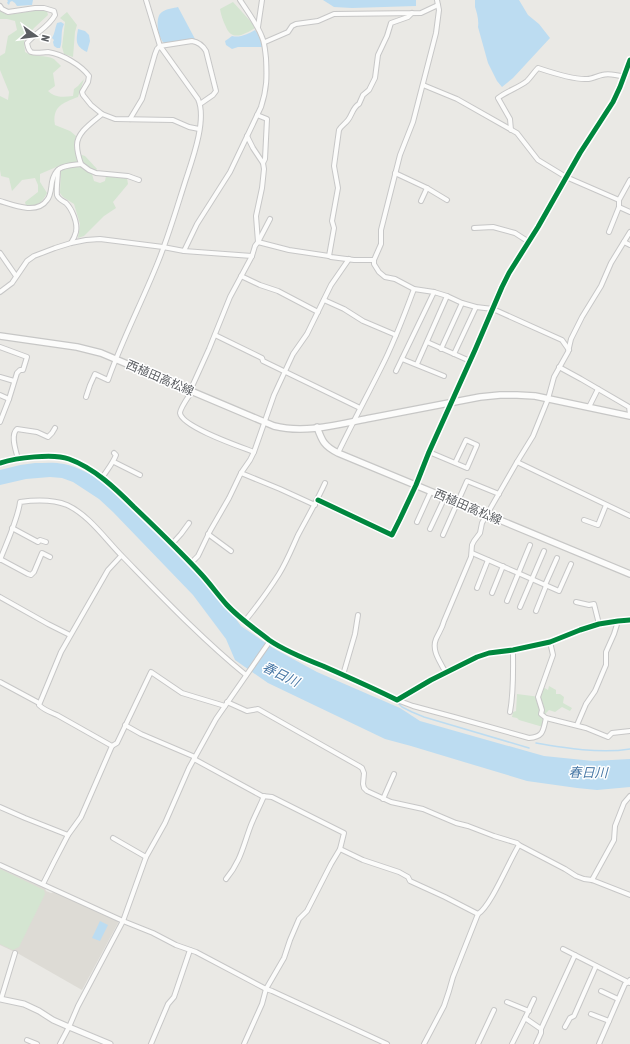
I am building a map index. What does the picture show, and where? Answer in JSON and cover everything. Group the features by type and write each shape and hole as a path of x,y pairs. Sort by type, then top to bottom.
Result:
{"main road":[{"name":"西植田高松線","path":"0,336 77,347 101,353 274,426 293,429 317,427 480,397 500,395 535,396 630,415"},
{"name":"西植田高松線","path":"317,427 321,438 330,449 630,574"}],"street":[{"path":"86,397 95,374 108,380 115,359 158,262 174,219 192,160 201,116 198,99 160,46 146,0"},
{"path":"184,251 197,224 230,172 264,98 267,79 263,38 258,27 240,0"},
{"path":"258,27 262,0"},
{"path":"436,0 439,10 436,33 413,122 400,155 395,173 381,230 381,244 374,260 374,264 379,272 385,277 395,279 414,289 434,292 476,307 493,309 562,340 571,339"},
{"path":"0,6 8,12 35,8 44,8 54,11 55,15 52,20 30,39 27,44 28,48 32,52 52,53 70,60 84,70 89,76 88,82 82,92 83,95 91,105 102,114 115,119 173,120 189,127 199,129"},
{"path":"265,42 288,32 292,26 296,24 318,21 334,14 421,13 438,6"},
{"path":"329,256 334,228 332,221 338,188 334,166 339,130 348,121 356,106 359,104 362,95 369,90 375,78 378,55 391,23 408,17 412,13"},
{"path":"130,119 142,99 156,49 160,46 192,41 203,47 206,51 216,91 213,95 200,104"},
{"path":"318,500 392,535 509,273 547,212 580,153 613,102 630,60"},
{"path":"511,130 510,119 498,98 505,92 526,81 538,68 578,78 588,79 603,74 612,74 624,77"},
{"path":"423,85 457,99 517,133 538,160 566,177 619,200"},
{"path":"102,114 79,136 77,144 81,164 96,173 128,176 139,180"},
{"path":"257,115 267,119 265,159 263,163"},
{"path":"247,136 263,163 264,169 264,181 256,216 258,242"},
{"path":"0,201 25,208 42,205 47,200 54,176 58,169 65,166 81,164"},
{"path":"58,169 57,195 73,213 76,229 76,234 71,243"},
{"path":"395,173 427,188 447,200"},
{"path":"609,232 619,207 619,200 630,180"},
{"path":"421,201 427,188"},
{"path":"619,207 630,212"},
{"path":"254,452 195,427 182,417 180,413 191,391 230,297 270,219"},
{"path":"474,228 493,226 515,234 528,242"},
{"path":"446,673 436,654 436,638 442,629 472,554 472,545 480,533 482,523 533,436 548,399 554,378 568,350 571,339 582,317 601,286 611,263 630,232"},
{"path":"0,292 12,283 27,261 34,256 71,243 86,240 100,239 184,251 252,256"},
{"path":"258,242 289,250 331,257 374,260"},
{"path":"624,242 630,246"},
{"path":"0,253 16,276"},
{"path":"191,563 198,556 208,534 254,452 278,384 293,354 307,334 331,285 349,259"},
{"path":"241,276 260,285 278,291 318,312"},
{"path":"338,452 382,368 414,289"},
{"path":"396,371 434,292"},
{"path":"417,364 447,296"},
{"path":"324,300 344,309 363,322 396,336"},
{"path":"441,349 462,303"},
{"path":"454,354 476,307"},
{"path":"215,335 262,358 263,361 360,408"},
{"path":"562,340 568,350"},
{"path":"427,342 470,361"},
{"path":"0,347 27,357 23,370 20,370 17,373 0,422"},
{"path":"402,359 444,376"},
{"path":"559,367 629,407 630,415"},
{"path":"0,377 14,381"},
{"path":"589,407 598,389"},
{"path":"0,395 9,399"},
{"path":"18,459 13,437 17,429 37,432 48,437 55,428"},
{"path":"429,452 455,463 467,468 477,445 466,440 455,463"},
{"path":"102,478 114,462 116,455 114,453"},
{"path":"0,463 42,456 62,457 78,462 114,488 191,563 228,606 245,621 270,642 298,656 413,706 529,738 536,737 543,732 546,718"},
{"path":"114,462 140,475"},
{"path":"517,462 630,516"},
{"path":"241,473 315,505"},
{"path":"443,535 467,481 499,494"},
{"path":"245,621 280,573 318,500 325,483"},
{"path":"417,522 431,491"},
{"path":"430,529 445,497"},
{"path":"50,557 42,553 34,572 31,575 0,560 20,502 36,500 51,501 67,505 82,514 121,556 207,642 246,674"},
{"path":"584,520 598,525 606,505"},
{"path":"172,544 182,534 189,523"},
{"path":"12,528 38,542 40,540 46,542"},
{"path":"208,534 231,550"},
{"path":"507,601 530,545"},
{"path":"520,607 544,551"},
{"path":"472,554 559,591 571,564"},
{"path":"39,703 60,652 108,570 121,556"},
{"path":"536,611 558,558"},
{"path":"477,588 488,560"},
{"path":"492,594 503,566"},
{"path":"0,597 70,635"},
{"path":"576,602 589,605 594,604 599,624"},
{"path":"343,675 355,634 358,615"},
{"path":"397,700 431,680 477,657 489,653 513,650 550,642 599,624 630,620"},
{"path":"577,725 586,704 595,692 606,665 606,652 618,621"},
{"path":"60,1044 70,1027 78,1006 123,921 146,857 159,836 181,784 216,719 246,674 270,642"},
{"path":"550,642 553,655 538,697 542,710 541,714 546,718 577,725 608,737 612,733 630,731"},
{"path":"510,712 513,681 513,650"},
{"path":"43,884 68,835 81,817 112,746 117,743 151,672 182,692 247,711 258,709 362,768 364,773 364,788 383,799 423,810 446,820 517,843 519,846 565,868 576,876 592,880 630,895"},
{"path":"0,682 39,703 42,708 58,715 112,746"},
{"path":"126,725 141,734 195,758 262,796 272,797 344,833 340,849 306,911 299,919 284,958 266,989 262,1004 244,1044"},
{"path":"383,799 394,774"},
{"path":"226,879 242,854 251,825 264,796"},
{"path":"592,880 614,840 615,826 624,804 630,796"},
{"path":"0,807 68,835"},
{"path":"113,838 146,857"},
{"path":"424,1044 444,1006 453,977 478,914 482,911 493,894 519,846"},
{"path":"340,849 363,860 399,872 408,877 410,881 478,914"},
{"path":"0,865 190,950 266,989 381,1043 387,1044"},
{"path":"563,949 630,982"},
{"path":"151,1044 168,1004 174,997 190,950"},
{"path":"15,953 0,999 24,1004 39,1010 54,1020 110,1044"},
{"path":"536,1044 541,1033 540,1029 575,955"},
{"path":"565,1027 570,1018 574,1016 596,966"},
{"path":"599,1044 625,984 630,982"},
{"path":"600,991 618,999"},
{"path":"513,1044 534,999"},
{"path":"507,1002 529,1011"},
{"path":"478,1044 494,1010"},
{"path":"591,1014 609,1021"},
{"path":"525,1018 540,1029"},
{"path":"30,1042 37,1044"}],"shaded area":[{"path":"0,868 45,888 46,891 51,893 54,892 118,920 118,923 82,990 19,954 0,945"}],"green space":[{"path":"233,2 255,28 239,35 229,32 223,20 220,9"},
{"path":"0,10 7,15 39,10 47,11 48,15 34,28 24,41 25,52 32,55 54,59 61,66 53,73 55,86 48,91 53,95 63,97 73,96 74,89 84,79 78,97 59,106 55,114 55,125 70,131 76,136 74,146 76,153 85,156 97,169 92,174 94,181 100,183 105,181 106,176 127,178 128,184 113,202 116,208 104,216 84,236 78,238 80,224 74,204 63,197 60,193 61,165 40,174 40,182 47,193 41,202 33,205 26,206 25,202 38,192 38,185 35,178 22,180 12,191 9,178 1,176 0,96 8,100 9,92 0,70 0,56 5,53 8,36 17,30 15,21 0,19"},
{"path":"67,12 77,25 73,57 64,54 62,47 65,22 60,18"},
{"path":"549,686 556,690 556,694 560,694 564,697 563,703 572,708 570,711 562,707 555,712 549,710 546,713 543,727 512,717 513,712 516,711 517,694 540,697 543,687 548,690"},
{"path":"0,869 44,890 45,894 19,947 13,950 0,944"}],"water":[{"path":"7,0 33,0 32,5 17,6 12,1 9,5"},
{"path":"323,0 416,0 416,6 352,8 334,7"},
{"path":"475,0 519,0 528,15 539,24 550,38 513,78 502,87 497,81 488,63 478,27"},
{"path":"178,7 195,39 165,44 160,38 158,18 162,12"},
{"path":"61,22 64,24 61,45 60,48 57,48 54,46 54,40 52,38 57,23"},
{"path":"78,29 85,31 89,35 90,41 87,52 80,48 77,43"},
{"path":"255,30 260,38 262,47 238,47 232,49 226,45 225,41 232,36 241,36"},
{"name":"春日川","path":"35,463 57,463 69,465 84,471 102,482 199,574 224,603 241,626 273,648 293,659 317,672 400,708 420,721 544,756 593,761 630,759 630,787 597,790 527,781 385,739 268,683 235,660 226,639 193,595 99,499 73,482 62,478 50,477 26,479 0,485 0,470"},
{"path":"100,921 108,925 100,941 92,938"}],"waterway":[{"path":"381,695 424,717 529,748"},
{"path":"536,743 595,751 630,749"}],"cycle path":[{"path":"318,500 392,535 416,485 429,452 509,273 538,227 580,153 613,102 630,60"},
{"path":"0,463 15,459 54,456 69,459 96,473 119,493 185,557 232,610 269,640 282,648 397,700 431,680 477,657 489,653 513,650 550,642 599,624 630,620"}]}
